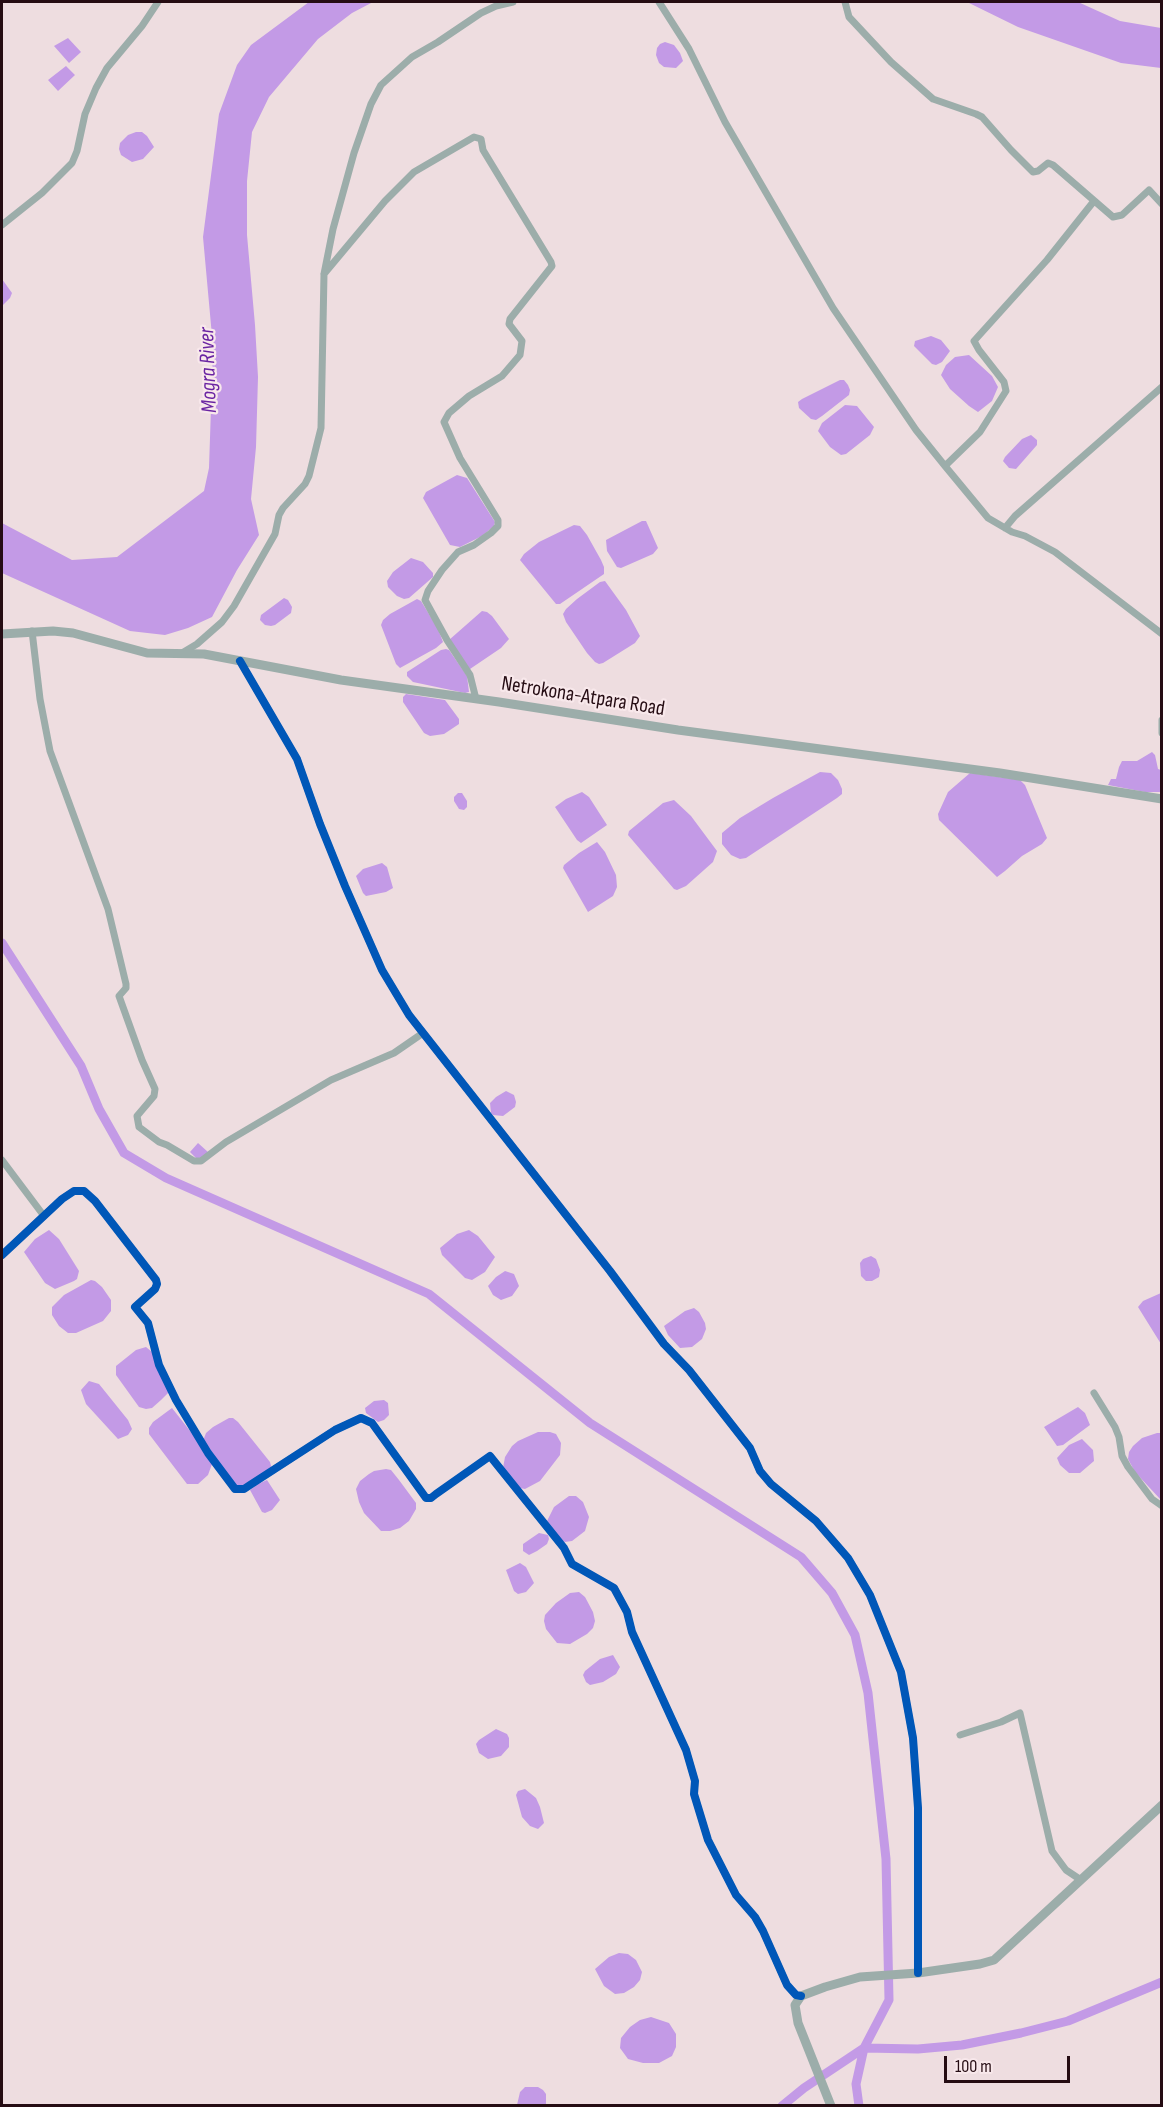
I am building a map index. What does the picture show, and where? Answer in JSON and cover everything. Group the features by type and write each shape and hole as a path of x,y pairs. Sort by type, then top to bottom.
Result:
{"street":[{"path":"2,225 42,193 72,163 85,114 96,88 107,68 142,26 158,2"},
{"path":"182,653 222,622 234,606 275,534 283,508 305,484 309,476 321,428 324,274 333,229 354,153 371,104 381,85 412,57 471,19 496,6 513,2"},
{"path":"659,2 689,49 725,122 833,308 916,430 988,518 1055,552 1161,634"},
{"path":"844,2 849,17 862,33 929,96 938,102 976,114 1029,169 1035,172 1048,163 1053,165 1113,217 1119,217 1149,190 1161,204"},
{"path":"324,274 385,201 414,172 474,137 480,139 483,150 551,262 552,266 510,319 509,324 522,341 520,355 502,376 469,396 449,413 444,422 460,458 498,520 498,526 490,534 458,552 442,570 425,600 470,675 476,699"},
{"path":"945,466 980,432 1006,390 1004,382 974,340 1047,260 1094,201"},
{"path":"1005,528 1015,516 1161,387"},
{"path":"32,631 40,699 50,751 108,909 126,984 126,988 118,995 155,1089 154,1096 143,1107 137,1119 138,1125 145,1133 187,1158 201,1161 226,1142 331,1080 394,1053 423,1033"},
{"name":"Netrokona-Atpara Road","path":"2,634 32,631 73,633 147,653 204,654 341,680 678,730 1000,773 1161,799"},
{"path":"240,661 297,759 320,824 382,970 409,1015 603,1261 664,1344 689,1370 750,1448 760,1470 771,1484 816,1521 842,1550 870,1595 901,1672 913,1737 918,1808 918,1973"},
{"path":"1161,720 1161,733"},
{"path":"2,1160 44,1216"},
{"path":"2,1255 74,1191 84,1191 95,1201 156,1280 155,1289 138,1302 136,1309 148,1323 159,1365 176,1400 208,1453 235,1489 244,1489 335,1430 361,1418 372,1423 426,1498 431,1498 487,1457 491,1458 564,1548 572,1564 614,1588 627,1612 632,1632 686,1750 693,1772 694,1794 708,1840 736,1895 755,1917 787,1985 796,1995 801,1996"},
{"path":"1094,1393 1119,1437 1122,1456 1128,1467 1152,1499 1161,1506"},
{"path":"960,1735 1001,1722 1020,1713 1052,1851 1066,1869 1081,1880"},
{"path":"831,2106 798,2023 795,2005 801,1996 825,1986 860,1977 918,1973 993,1960 1161,1804"}],"shaded area":[{"path":"309,2 373,2 352,13 318,39 269,97 252,132 247,181 247,235 258,377 256,447 251,499 259,535 212,617 165,635 130,631 2,573 2,523 72,560 117,557 204,491 209,468 213,347 203,237 219,114 237,65 251,45"},
{"path":"967,2 1078,2 1120,21 1161,28 1161,68 1121,63 1018,27"},
{"path":"68,38 81,52 69,63 54,46"},
{"path":"665,42 674,45 680,53 683,61 676,68 664,67 659,63 656,55 657,48"},
{"path":"66,66 75,75 58,91 48,80"},
{"path":"142,132 147,136 154,147 143,159 132,162 121,155 119,149 120,143 128,135"},
{"path":"2,279 12,293 2,306"},
{"path":"931,336 941,340 950,351 942,362 936,365 932,364 914,346 915,341"},
{"path":"969,355 992,376 998,387 992,401 978,412 950,389 941,375 946,365 955,357"},
{"path":"844,380 848,385 849,395 822,416 816,420 811,419 799,408 798,402 802,399"},
{"path":"845,405 857,406 874,427 870,435 846,454 841,455 830,447 818,431 822,423"},
{"path":"1031,435 1037,440 1037,445 1016,469 1009,468 1003,461 1005,457 1022,439"},
{"path":"457,475 467,478 495,522 494,526 482,536 460,547 450,545 423,498 426,492"},
{"path":"646,521 658,548 653,554 621,568 617,567 607,551 606,540"},
{"path":"574,525 580,526 587,535 601,560 604,574 560,604 556,604 520,560 539,542"},
{"path":"411,558 423,562 433,573 433,577 409,598 404,599 388,587 387,581 393,572"},
{"path":"605,581 626,610 640,636 635,643 599,664 587,653 563,614 577,599 600,582"},
{"path":"284,598 292,607 291,613 275,625 265,625 260,620 261,615"},
{"path":"417,599 421,601 438,629 443,642 400,668 396,664 381,625 390,614"},
{"path":"482,611 492,616 509,639 501,648 470,669 467,668 449,640"},
{"path":"446,649 467,676 469,692 413,682 407,676 407,672"},
{"path":"406,694 445,700 459,719 459,724 444,734 430,736 424,733 403,702"},
{"path":"1152,752 1155,755 1158,769 1161,770 1161,792 1145,792 1108,785 1111,779 1116,779 1122,761 1137,761"},
{"path":"820,772 831,773 838,780 842,794 746,858 740,859 731,855 722,844 722,833 740,818"},
{"path":"970,773 1020,780 1025,785 1047,838 997,877 939,820 938,814 948,792"},
{"path":"582,792 589,797 607,825 581,843 555,807"},
{"path":"458,793 462,793 467,801 467,807 464,810 459,809 454,801"},
{"path":"674,800 691,816 717,851 713,862 686,886 677,890 628,835 629,831 663,803"},
{"path":"597,842 605,852 616,875 617,887 613,896 588,912 563,868 579,853"},
{"path":"382,863 387,867 393,888 386,892 366,896 356,876 363,869"},
{"path":"506,1091 514,1095 515,1107 503,1116 493,1115 490,1103"},
{"path":"198,1143 208,1152 203,1158 197,1159 190,1152"},
{"path":"49,1230 59,1239 79,1271 77,1279 55,1289 45,1283 24,1252 35,1239"},
{"path":"469,1230 478,1236 495,1257 485,1272 472,1280 465,1278 442,1255 440,1248 457,1234"},
{"path":"871,1256 876,1259 880,1270 879,1277 866,1281 861,1276 860,1263"},
{"path":"505,1271 514,1274 519,1286 512,1296 501,1300 493,1295 488,1286"},
{"path":"91,1280 102,1287 111,1300 111,1311 103,1321 76,1333 68,1333 59,1326 52,1315 52,1307 64,1295"},
{"path":"1161,1293 1161,1344 1138,1307 1143,1301"},
{"path":"694,1308 699,1312 706,1329 702,1339 692,1347 680,1348 668,1335 664,1326 685,1311"},
{"path":"146,1347 152,1352 169,1389 168,1393 152,1408 146,1409 139,1407 116,1375 116,1366 136,1350"},
{"path":"89,1381 99,1384 128,1420 132,1429 128,1435 118,1439 86,1404 81,1390"},
{"path":"384,1400 388,1403 389,1415 378,1422 366,1413 365,1408 374,1401"},
{"path":"1078,1407 1085,1413 1090,1425 1063,1445 1057,1446 1044,1427"},
{"path":"172,1408 212,1464 208,1475 198,1484 187,1484 149,1434 149,1428 153,1422"},
{"path":"229,1418 238,1422 271,1466 245,1487 237,1488 203,1441 206,1433"},
{"path":"538,1432 556,1434 561,1443 560,1455 540,1481 525,1489 520,1488 503,1468 505,1457 518,1441"},
{"path":"1161,1433 1161,1500 1135,1472 1128,1459 1133,1446 1142,1438"},
{"path":"1082,1439 1093,1450 1094,1461 1080,1473 1069,1473 1060,1465 1057,1458 1069,1445"},
{"path":"386,1469 391,1470 399,1480 416,1503 416,1509 409,1521 400,1528 381,1531 364,1513 356,1489 360,1481 369,1474"},
{"path":"267,1480 280,1500 272,1510 265,1513 262,1512 250,1490"},
{"path":"569,1496 576,1496 583,1502 589,1517 585,1531 572,1541 565,1542 547,1521 554,1507"},
{"path":"539,1533 548,1535 547,1544 529,1555 523,1551 523,1544"},
{"path":"520,1563 526,1567 534,1583 526,1592 518,1594 514,1591 506,1570"},
{"path":"579,1592 585,1597 593,1612 595,1621 593,1628 570,1644 557,1643 546,1629 545,1615 570,1593"},
{"path":"613,1655 620,1667 616,1674 603,1682 590,1685 586,1682 583,1675 585,1671 600,1659"},
{"path":"496,1729 507,1734 509,1747 501,1756 488,1759 479,1753 476,1744"},
{"path":"525,1789 536,1798 540,1807 544,1823 538,1829 530,1826 522,1817 516,1795 518,1791"},
{"path":"619,1953 628,1954 636,1960 642,1972 640,1980 634,1987 624,1993 615,1994 604,1986 595,1969 609,1957"},
{"path":"651,2017 669,2023 676,2034 676,2047 672,2056 659,2063 643,2063 628,2059 620,2048 621,2038 640,2020"},
{"path":"525,2087 538,2087 543,2090 546,2094 546,2105 517,2105 520,2092"}],"waterway":[{"path":"2,943 81,1066 99,1109 124,1153 166,1178 429,1294 590,1423 801,1557 832,1593 855,1635 868,1693 886,1859 889,2000 864,2048 856,2084 859,2106"},
{"path":"782,2106 804,2088 864,2048 918,2049 962,2045 1021,2033 1068,2021 1162,1982"}],"cycle path":[{"path":"240,661 297,759 345,886 382,970 409,1015 610,1271 664,1344 689,1370 750,1448 760,1471 771,1484 816,1521 848,1558 870,1595 901,1672 913,1738 918,1808 918,1973"},
{"path":"2,1255 62,1199 74,1191 84,1191 95,1201 156,1280 155,1289 135,1307 148,1323 159,1365 176,1400 208,1453 235,1489 244,1489 335,1430 361,1418 372,1423 426,1498 431,1498 490,1456 564,1548 572,1564 614,1588 627,1612 632,1632 686,1750 695,1781 694,1794 708,1840 736,1895 755,1917 763,1931 787,1985 796,1995 801,1996"}],"water label":[{"name":"Mogra River","path":"209,370"}]}
